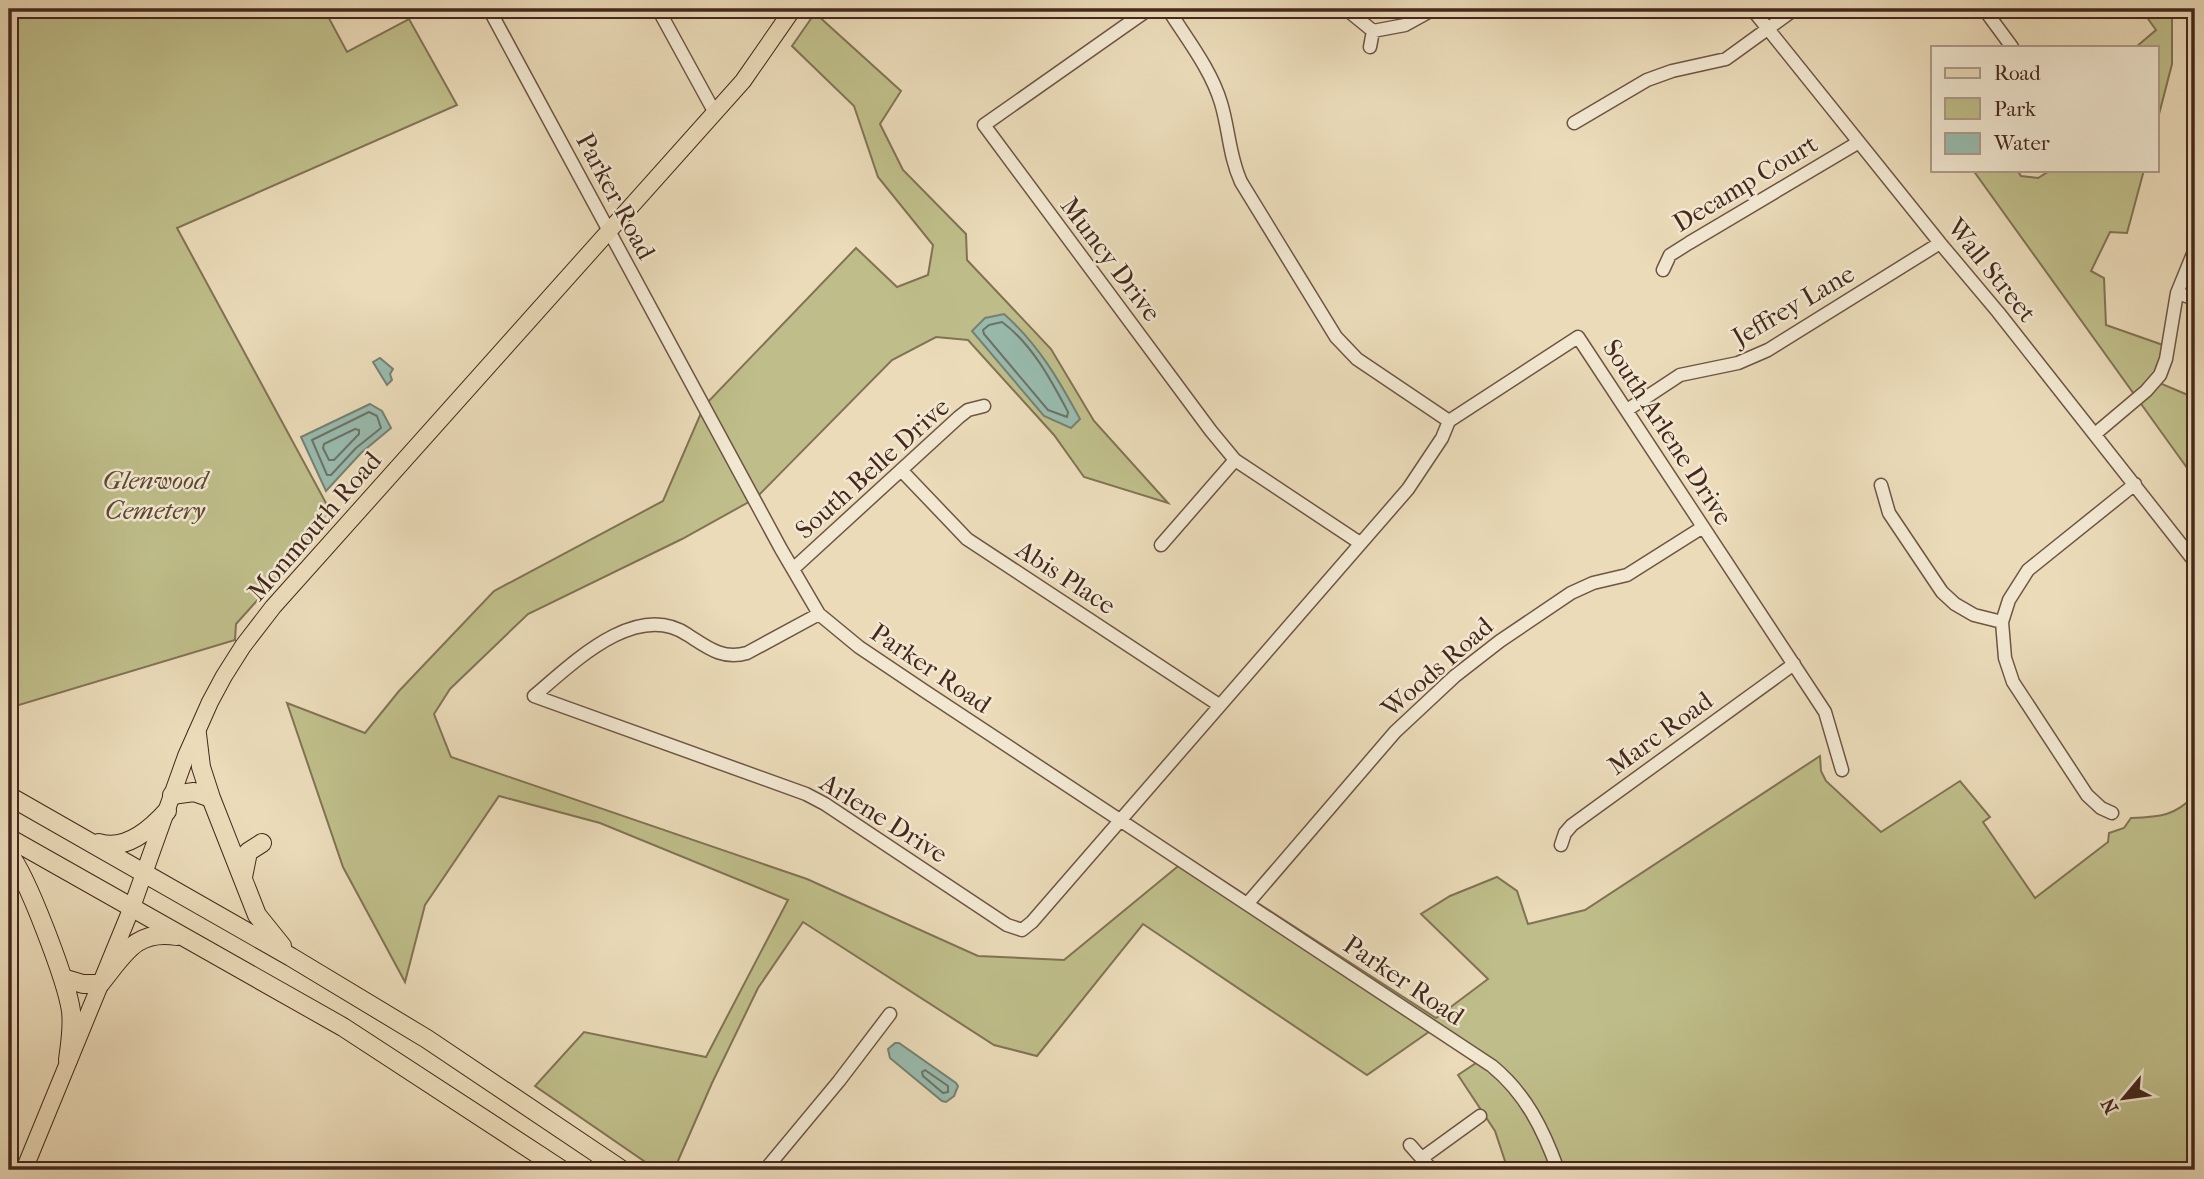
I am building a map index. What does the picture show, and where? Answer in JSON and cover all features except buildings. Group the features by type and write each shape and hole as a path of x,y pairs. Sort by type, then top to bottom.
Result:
{"highway":[{"path":"197,734 201,767 242,880 257,915 292,957"},
{"path":"85,838 113,845 127,843 156,822 169,803 194,792 211,798"},
{"path":"9,796 292,957 471,1068 622,1170"},
{"path":"9,838 343,1027 562,1170"},
{"path":"242,880 248,852 262,843"},
{"path":"9,854 23,878 63,978 72,1019 68,1060"},
{"path":"63,978 83,984 100,984 139,940 157,934 184,937"}],"main road":[{"name":"Monmouth Road","path":"24,1170 132,907 169,803 224,676 273,607 715,113 759,61 793,9"}],"street":[{"name":"Parker Road","path":"489,9 818,614 859,647 1501,1073 1530,1106 1558,1170"},
{"path":"658,9 715,113"},
{"name":"Muncy Drive","path":"1149,9 977,124 1235,460 1360,542"},
{"path":"1168,9 1217,91 1233,162 1241,182 1336,337 1357,359 1449,421"},
{"path":"1346,9 1373,32"},
{"path":"1373,32 1405,25 1434,9"},
{"name":"Wall Street","path":"1752,9 1998,312 2195,562"},
{"path":"1574,123 1647,80 1672,71 1726,59 1795,9"},
{"path":"1984,9 2011,46"},
{"path":"1370,47 1373,32"},
{"name":"Decamp Court","path":"1663,270 1666,260 1689,243 1859,142"},
{"name":"Jeffrey Lane","path":"1627,410 1680,375 1731,365 1768,350 1940,243"},
{"path":"2095,434 2146,391 2160,375 2166,359 2177,293 2195,249"},
{"path":"2177,293 2195,299"},
{"name":"South Arlene Drive","path":"1119,819 1408,488 1442,438 1449,421 1579,331 1627,410 1828,717 1842,770"},
{"name":"South Belle Drive","path":"793,569 959,416 968,410 984,406"},
{"path":"1160,545 1235,460"},
{"name":"Abis Place","path":"902,471 975,545 1219,705"},
{"path":"2112,813 2087,796 2013,682 2005,658 2002,622 2009,600 2028,570 2134,484"},
{"path":"1881,485 1889,513 1942,592 1955,604 1974,615 2002,622"},
{"name":"Woods Road","path":"1248,903 1395,732 1455,676 1500,641 1571,593 1593,583 1628,575 1703,527"},
{"name":"Arlene Drive","path":"818,614 747,653 735,656 715,652 687,633 676,629 655,625 635,627 597,645 534,696 806,794 1017,930 1025,929 1032,922 1119,819"},
{"name":"Marc Road","path":"1561,845 1565,833 1572,825 1794,664"},
{"path":"765,1170 839,1082 890,1014"},
{"path":"1422,1158 1480,1116"},
{"path":"1410,1145 1432,1170"}],"green space":[{"name":"Glenwood Cemetery","path":"9,9 324,9 347,52 409,19 457,105 177,228 333,516 236,624 235,640 9,708"},
{"path":"2141,9 2172,9 2172,64 2158,118 2158,46 2137,46 2156,30"},
{"path":"815,13 901,91 880,124 903,170 966,234 967,260 1051,349 1094,421 1168,503 1084,477 1054,435 968,340 936,337 892,360 756,498 682,539 528,614 450,689 434,714 451,757 807,879 978,956 1064,960 1188,858 1436,1018 1488,979 1421,914 1450,896 1497,877 1517,891 1528,924 1585,910 1820,756 1821,771 1826,781 1881,832 1960,781 1990,817 1983,822 2035,898 2108,842 2109,833 2124,828 2131,818 2166,814 2181,807 2195,795 2195,1170 1508,1170 1495,1131 1458,1075 1482,1059 1436,1027 1367,1075 1143,924 1037,1056 994,1045 803,922 758,988 674,1170 657,1170 535,1086 584,1032 706,1057 788,900 600,823 499,796 425,905 405,982 343,867 287,703 365,733 399,691 494,591 663,501 704,406 856,248 897,287 928,275 933,245 878,177 854,106 792,46"},
{"path":"1974,172 2018,172 2021,176 2038,178 2048,172 2143,172 2127,233 2110,232 2091,271 2104,278 2106,325 2163,345 2157,382 2195,398 2195,479"}],"water":[{"path":"1004,314 1037,350 1064,390 1080,419 1071,428 1044,416 972,331 985,318"},
{"path":"380,358 393,369 390,374 392,380 387,385 373,362"},
{"path":"370,404 382,411 391,428 361,453 326,491 301,437"},
{"path":"899,1043 956,1083 958,1086 954,1096 946,1102 942,1101 890,1058 888,1049"}]}
